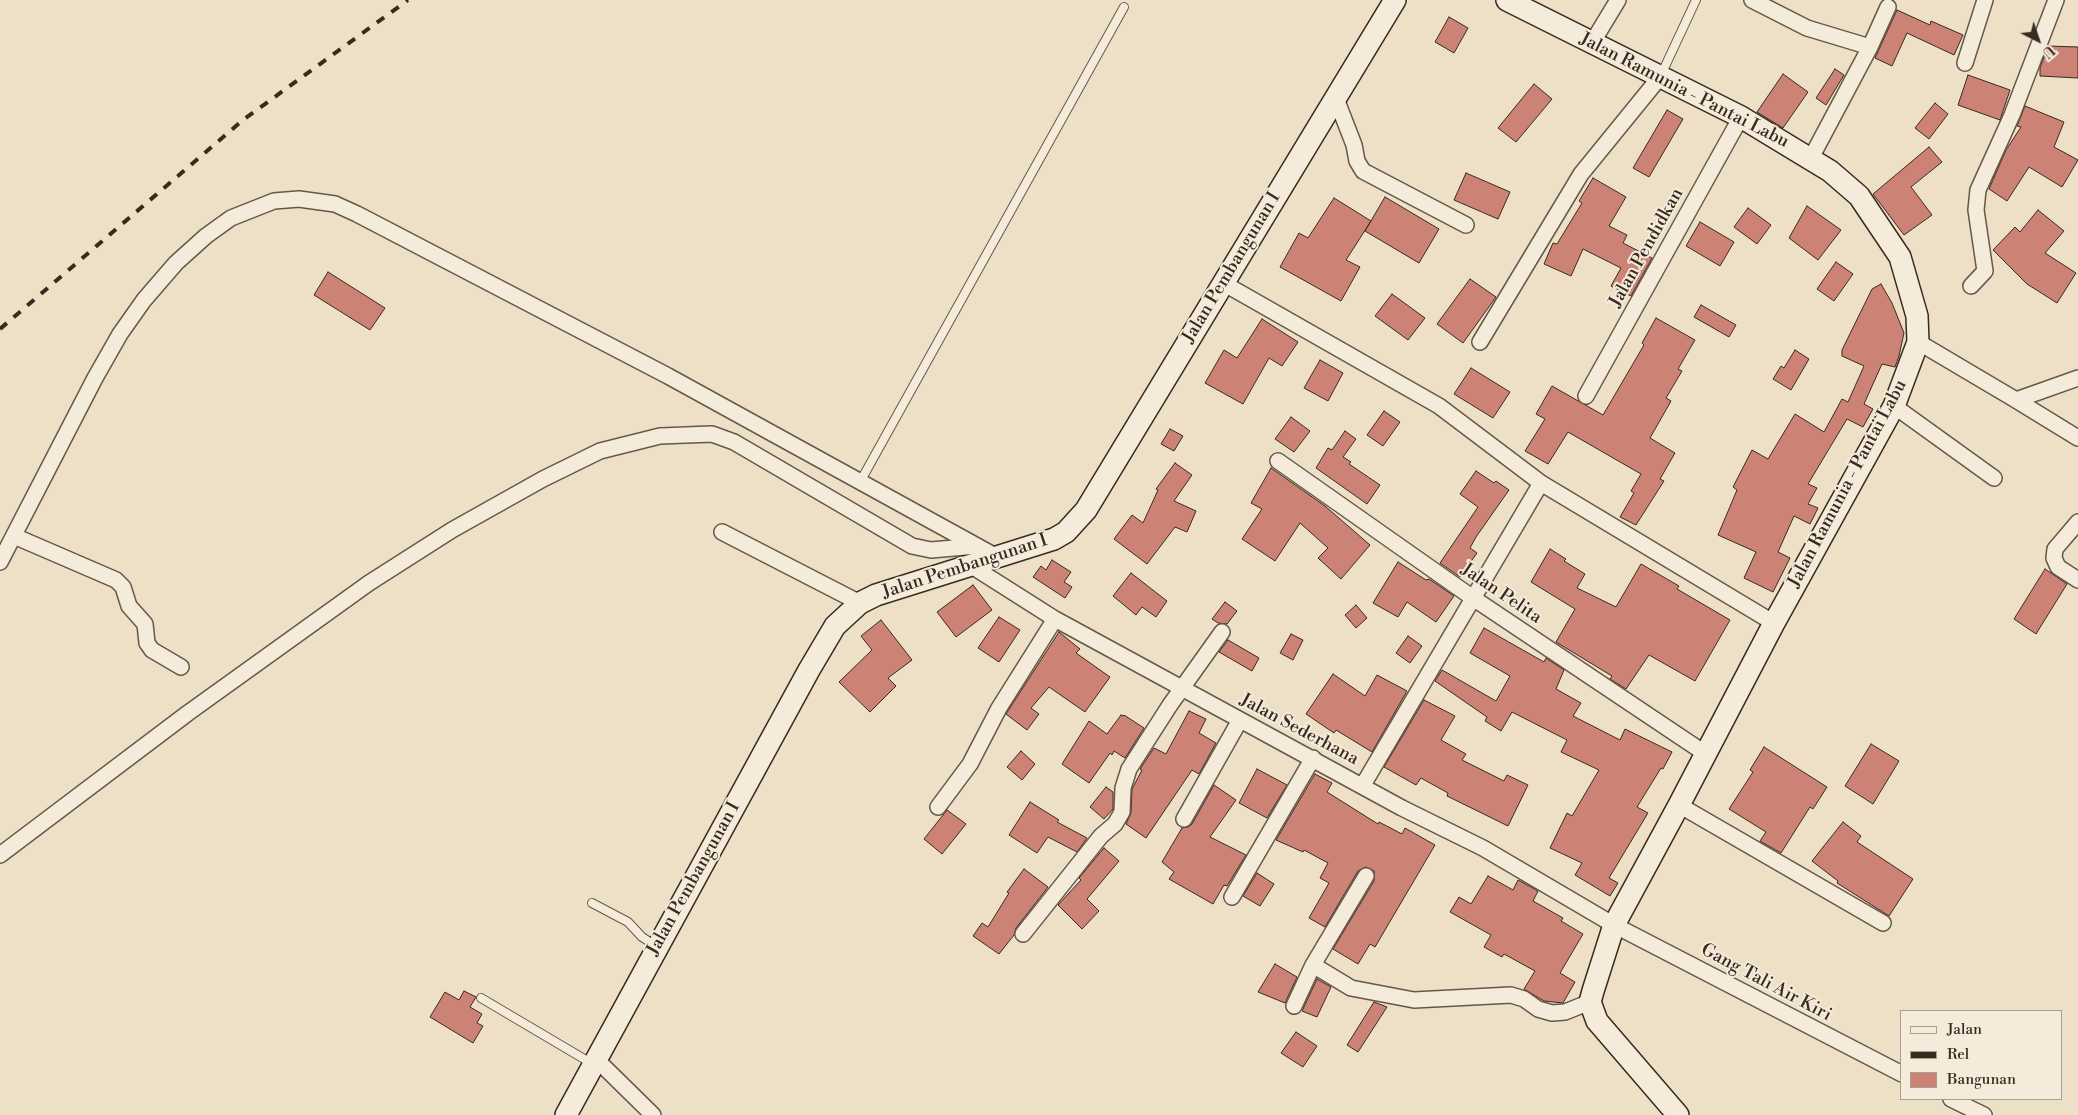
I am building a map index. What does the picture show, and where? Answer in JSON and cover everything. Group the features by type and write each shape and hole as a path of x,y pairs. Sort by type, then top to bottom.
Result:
{"main road":[{"name":"Jalan Pembangunan I","path":"566,1115 820,649 835,626 860,603 973,555 998,557 1054,539 1066,532 1086,510 1394,0"},
{"name":"Jalan Ramunia - Pantai Labu","path":"1507,0 1741,117 1830,171 1860,196 1900,256 1917,316 1918,342 1894,406 1774,623 1679,805 1614,924 1590,1002"},
{"path":"1590,1002 1597,1021 1678,1115"}],"street":[{"path":"1592,43 1618,0"},
{"path":"1752,0 1796,24 1870,47"},
{"path":"1965,63 1985,0"},
{"path":"1971,286 1985,271 1976,210 1978,190 2012,115 2056,0"},
{"path":"1811,158 1870,47 1888,7"},
{"path":"1480,342 1581,174 1660,77"},
{"path":"1335,96 1354,145 1357,161 1363,171 1466,225"},
{"name":"Jalan Pendidkan","path":"1586,396 1741,117"},
{"name":"Jalan Sederhana","path":"0,562 95,378 120,334 144,300 176,263 206,236 231,218 274,201 299,199 335,204 676,380 860,482 973,555 1055,620 1483,848 1614,924"},
{"path":"1223,283 1439,406 1541,482 1774,623"},
{"path":"1918,342 2078,438"},
{"path":"2016,400 2078,378"},
{"path":"1894,406 1994,478"},
{"path":"0,855 188,713 369,583 452,530 543,479 600,451 660,436 712,434 734,442 912,546 973,555"},
{"name":"Jalan Pelita","path":"1278,461 1473,598 1706,754"},
{"path":"1363,785 1541,482"},
{"path":"2078,522 2055,549 2054,558 2058,567 2078,580"},
{"path":"722,532 860,603"},
{"path":"14,536 116,580 123,587 129,606 145,624 149,647 181,667"},
{"path":"938,807 970,764 999,708 1055,620"},
{"path":"1023,934 1100,836 1115,824 1122,812 1123,788 1129,769 1222,632"},
{"path":"1184,819 1240,720"},
{"path":"1232,897 1313,758"},
{"path":"1679,805 1883,923"},
{"path":"1294,1006 1313,965 1366,876"},
{"name":"Gang Tali Air Kiri","path":"1614,924 1900,1073"},
{"path":"1313,965 1351,988 1414,1000 1511,995 1524,999 1538,1009 1552,1013 1565,1012 1590,1002"},
{"path":"595,1062 653,1115"},
{"path":"1953,1100 1984,1115"}],"lane":[{"path":"1660,77 1696,0"},
{"path":"860,482 1124,7"},
{"path":"592,903 628,922 642,938 657,947"},
{"path":"481,998 595,1062"}],"building":[{"path":"1897,10 1930,25 1931,21 1963,35 1954,55 1907,33 1892,66 1875,58"},
{"path":"1449,17 1468,28 1454,53 1435,42"},
{"path":"2048,46 2078,47 2078,78 2040,76 2040,68"},
{"path":"1835,69 1844,75 1826,105 1816,98"},
{"path":"1783,74 1808,92 1783,128 1757,112"},
{"path":"1968,75 2010,90 2000,120 1958,105"},
{"path":"1534,84 1552,99 1516,142 1498,128"},
{"path":"1935,103 1948,114 1929,139 1915,128"},
{"path":"2025,106 2064,122 2054,147 2078,160 2062,187 2029,167 2007,201 1989,189 2006,150 2021,127 2017,126"},
{"path":"1667,110 1683,119 1649,177 1633,168"},
{"path":"1929,147 1942,162 1911,187 1932,215 1904,235 1873,194"},
{"path":"1466,173 1510,192 1498,219 1454,200"},
{"path":"1593,178 1626,197 1609,226 1627,235 1623,243 1652,258 1631,296 1611,286 1621,268 1583,249 1571,276 1544,264 1553,243 1557,244 1582,203 1579,201"},
{"path":"1385,197 1439,229 1419,263 1365,231"},
{"path":"1334,198 1371,221 1346,260 1360,267 1341,301 1280,267 1299,233 1308,238"},
{"path":"1807,206 1841,230 1818,260 1789,238"},
{"path":"1748,208 1771,225 1757,244 1734,227"},
{"path":"2038,210 2064,231 2045,253 2076,273 2057,303 2027,284 1993,250 2015,227 2020,232"},
{"path":"1700,222 1734,242 1720,266 1686,246"},
{"path":"1836,262 1853,274 1834,301 1817,289"},
{"path":"328,272 385,308 370,330 314,295"},
{"path":"1470,279 1496,297 1463,343 1437,324"},
{"path":"1881,284 1892,303 1904,333 1899,356 1895,367 1882,364 1864,404 1873,409 1863,427 1847,419 1808,484 1817,488 1808,504 1818,508 1810,524 1794,516 1778,552 1790,558 1773,592 1744,578 1756,552 1718,535 1737,490 1733,487 1752,450 1768,459 1795,414 1824,432 1842,399 1848,402 1864,366 1842,356 1842,350 1872,289"},
{"path":"1392,294 1425,318 1408,340 1375,316"},
{"path":"1701,305 1736,325 1729,337 1694,317"},
{"path":"1656,318 1695,340 1678,369 1682,371 1666,398 1671,401 1650,438 1675,453 1660,479 1664,481 1636,525 1620,517 1634,493 1631,491 1641,474 1568,432 1548,464 1525,451 1545,419 1536,414 1552,386 1603,415 1644,345 1642,343"},
{"path":"1262,319 1298,342 1282,366 1269,358 1243,404 1205,383 1224,350 1237,358"},
{"path":"1795,350 1809,359 1791,390 1773,379 1781,366 1784,368"},
{"path":"1320,360 1343,373 1328,401 1304,388"},
{"path":"1471,368 1510,392 1493,418 1454,394"},
{"path":"1384,411 1400,422 1383,446 1367,435"},
{"path":"1291,417 1310,431 1294,452 1275,439"},
{"path":"1170,429 1183,436 1174,451 1161,444"},
{"path":"1345,431 1356,439 1343,457 1351,462 1349,464 1380,485 1367,504 1316,468 1328,448 1332,450"},
{"path":"1175,463 1192,475 1174,501 1196,511 1187,532 1175,527 1147,564 1114,539 1132,515 1143,523 1158,490 1156,489"},
{"path":"1271,468 1325,506 1370,545 1341,579 1318,558 1328,548 1300,523 1275,561 1242,539 1262,509 1251,503"},
{"path":"1476,471 1509,490 1476,537 1470,548 1477,553 1460,577 1440,563 1478,507 1460,494"},
{"path":"1550,549 1566,559 1564,561 1585,574 1577,588 1616,607 1641,564 1679,586 1677,589 1730,620 1695,681 1649,655 1626,689 1610,679 1612,676 1556,642 1575,609 1531,582"},
{"path":"1052,560 1071,572 1064,582 1072,587 1065,598 1033,577 1041,566 1046,570"},
{"path":"1398,562 1426,580 1429,579 1454,596 1436,622 1407,602 1398,617 1373,603"},
{"path":"2045,569 2067,584 2036,634 2014,619"},
{"path":"1131,573 1167,601 1156,617 1142,607 1136,615 1113,596"},
{"path":"973,585 992,610 956,637 937,612"},
{"path":"1225,602 1237,611 1227,624 1218,623 1212,619"},
{"path":"1356,605 1367,618 1356,628 1345,615"},
{"path":"999,617 1020,630 999,662 978,648"},
{"path":"881,620 912,660 888,678 896,686 870,712 839,682 872,650 861,636"},
{"path":"1484,628 1544,662 1546,658 1564,670 1556,689 1581,703 1573,716 1620,740 1625,729 1672,752 1663,769 1661,768 1637,807 1648,813 1609,878 1618,883 1610,896 1575,875 1582,863 1550,848 1567,813 1572,816 1599,770 1561,752 1567,740 1512,712 1501,731 1485,721 1487,717 1435,681 1442,670 1496,701 1510,676 1470,653"},
{"path":"1059,632 1080,649 1076,653 1110,677 1085,712 1049,687 1031,708 1039,714 1027,730 1006,714"},
{"path":"1291,634 1303,640 1293,660 1280,653"},
{"path":"1408,636 1422,646 1410,663 1396,653"},
{"path":"1228,640 1259,658 1252,671 1219,652"},
{"path":"1333,674 1365,696 1377,675 1407,691 1372,752 1336,730 1334,733 1306,714"},
{"path":"1424,700 1455,716 1441,740 1466,754 1462,760 1504,781 1507,775 1528,785 1508,826 1447,796 1448,793 1421,778 1416,785 1384,767"},
{"path":"1189,711 1206,719 1199,733 1216,743 1199,774 1192,770 1146,838 1126,824 1131,813 1132,789 1142,770 1140,769 1154,748 1166,754"},
{"path":"1121,715 1144,728 1125,758 1114,751 1112,755 1110,753 1089,783 1062,764 1089,721 1107,734"},
{"path":"1871,744 1899,761 1873,804 1845,786"},
{"path":"1764,747 1827,787 1813,809 1810,807 1781,853 1760,841 1766,832 1729,809 1753,772 1750,770"},
{"path":"1021,751 1035,764 1022,780 1007,767"},
{"path":"1257,769 1287,785 1267,818 1239,803"},
{"path":"1315,774 1332,783 1327,792 1378,824 1379,822 1402,834 1405,828 1435,845 1375,947 1370,944 1358,964 1333,949 1374,881 1374,871 1366,867 1358,871 1325,927 1309,918 1329,883 1320,878 1328,863 1304,850 1303,852 1276,840"},
{"path":"1214,785 1236,800 1210,837 1246,855 1227,886 1224,885 1213,904 1169,879 1174,872 1162,862 1182,828 1192,824"},
{"path":"1106,787 1113,792 1113,809 1104,819 1090,807"},
{"path":"1030,802 1059,820 1057,822 1087,838 1077,852 1048,837 1037,853 1009,835"},
{"path":"947,810 966,824 942,854 924,839"},
{"path":"1843,822 1861,836 1857,842 1913,879 1889,916 1837,883 1838,881 1812,861"},
{"path":"1104,848 1119,861 1087,899 1099,911 1082,929 1058,905 1081,880 1079,878"},
{"path":"1024,869 1048,887 1016,928 1014,935 999,954 973,936 982,923 988,927 1009,893 1007,892"},
{"path":"1257,873 1274,884 1260,906 1243,896"},
{"path":"1488,876 1513,890 1518,880 1538,891 1533,901 1563,918 1561,921 1583,934 1560,973 1575,982 1563,1003 1544,1001 1524,989 1535,971 1504,954 1502,957 1484,947 1491,935 1450,912 1459,897 1471,904"},
{"path":"1275,964 1297,977 1285,1003 1258,992"},
{"path":"1317,979 1331,987 1317,1017 1302,1011"},
{"path":"464,991 476,997 470,1007 482,1014 477,1023 483,1026 473,1043 430,1017 445,992 459,1000"},
{"path":"1374,1002 1387,1007 1358,1052 1347,1045"},
{"path":"1296,1032 1317,1046 1303,1067 1281,1053"}],"railway":[{"path":"0,329 243,120 408,0"}]}
